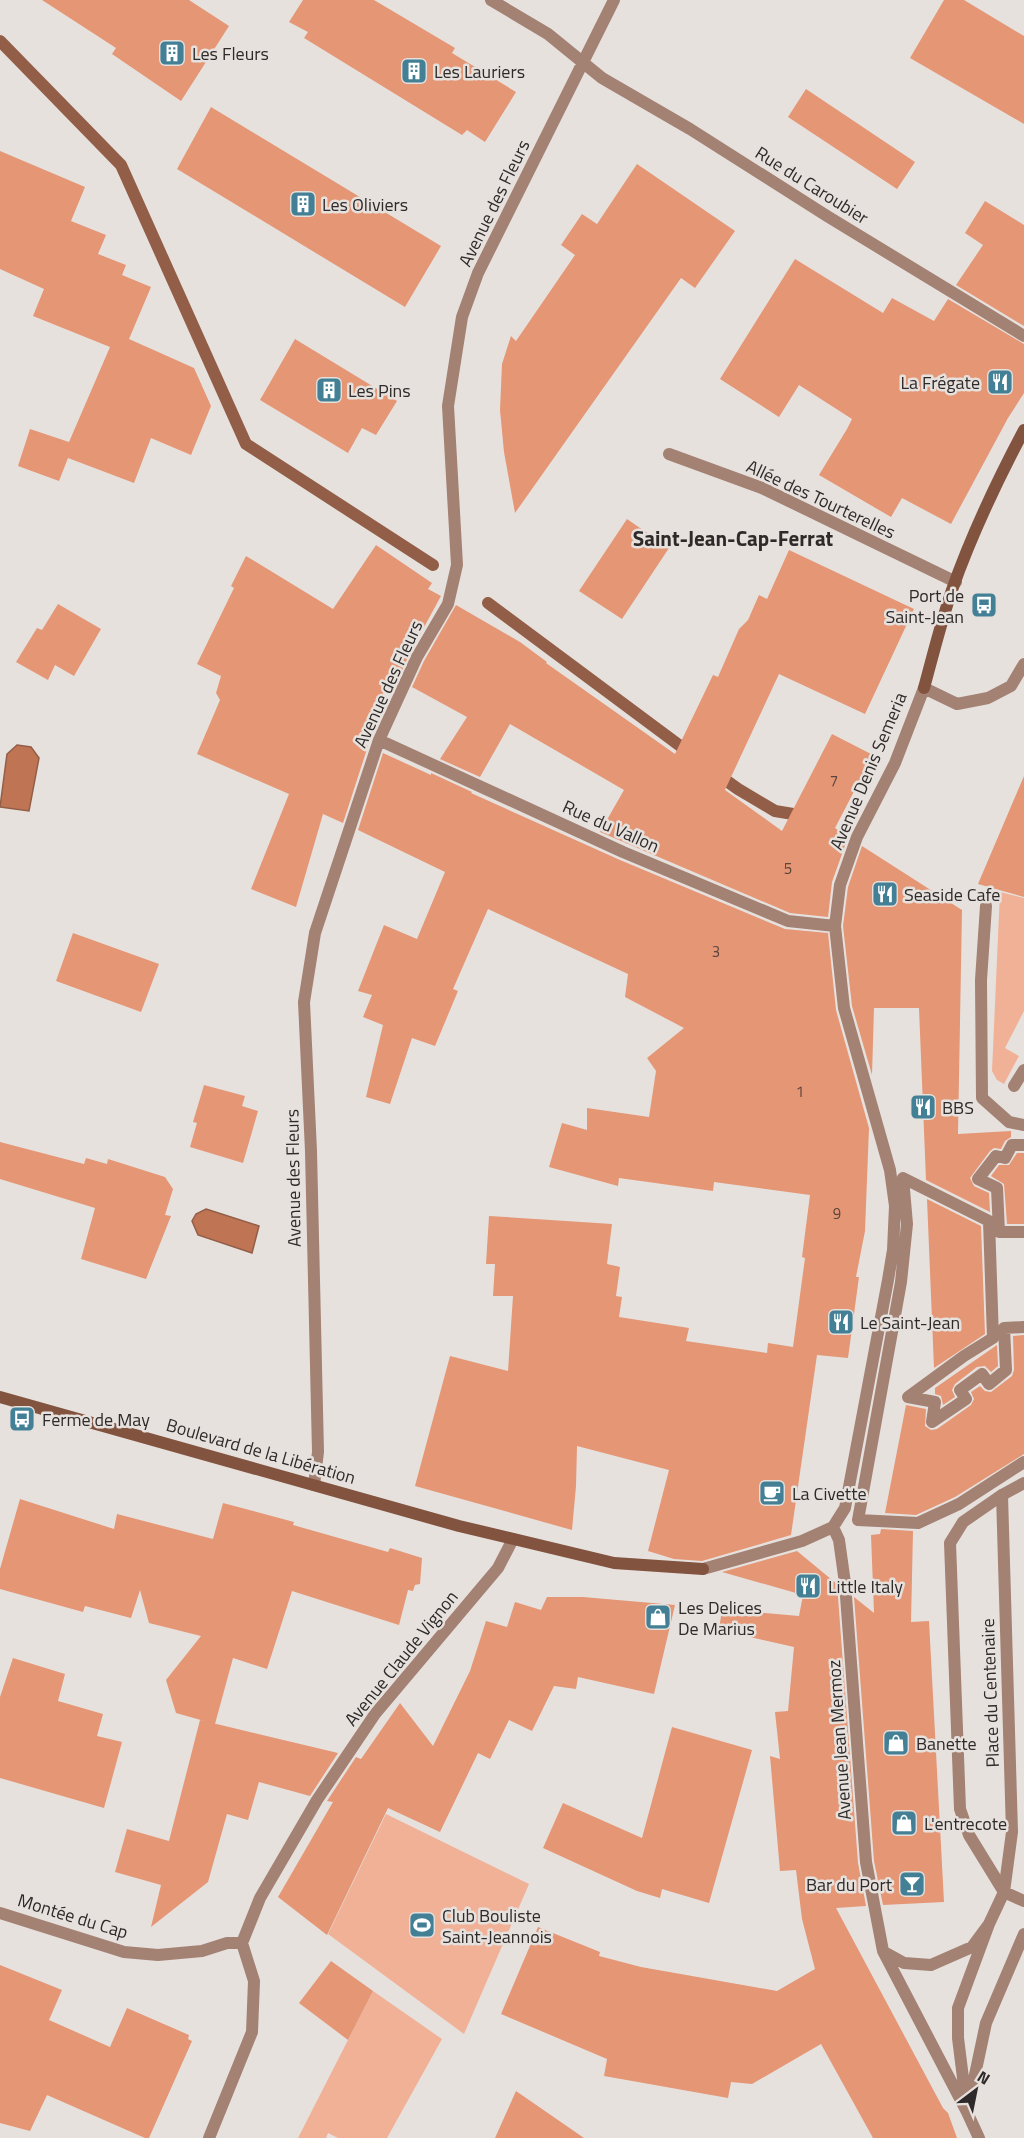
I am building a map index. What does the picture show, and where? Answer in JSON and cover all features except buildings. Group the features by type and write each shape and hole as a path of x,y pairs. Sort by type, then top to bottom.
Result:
{"main road":[{"name":"Avenue Denis Semeria","path":"924,688 956,582 973,539 1024,430"},
{"name":"Boulevard de la Libération","path":"0,1398 513,1539"},
{"path":"513,1539 614,1563 704,1569"}],"street":[{"name":"Rue du Caroubier","path":"491,0 548,34 602,78 690,129 826,216 1024,336"},
{"name":"Avenue des Fleurs","path":"314,1485 318,1452 309,1088 304,1002 315,933 379,740 417,657 448,604 457,565 448,406 462,317 478,273 614,0"},
{"name":"Allée des Tourterelles","path":"669,454 762,488 956,582"},
{"path":"924,688 957,704 988,698 1011,686 1024,664"},
{"name":"Avenue Denis Semeria","path":"833,1527 845,1508 853,1473 893,1250 895,1206 890,1170 844,1008 835,926 840,885 857,837 895,764 924,688"},
{"name":"Rue du Vallon","path":"379,740 623,852 788,921 835,926"},
{"path":"986,906 981,980 981,1098 1009,1122 1024,1125"},
{"path":"1014,1086 1024,1070"},
{"path":"1024,1145 1012,1145 1005,1158 996,1156 978,1179 997,1188 999,1232 1024,1232"},
{"path":"1024,1327 1004,1328 1006,1370 988,1383 982,1374 960,1390 966,1399 932,1422 935,1402 908,1397 993,1338 989,1221 903,1178 907,1224 901,1282 858,1520 918,1523 959,1504 1024,1462"},
{"path":"1024,1483 963,1521 950,1543 960,1809 969,1835 1004,1892 1024,1901"},
{"name":"Place du Centenaire","path":"1002,1495 1012,1832 1004,1892"},
{"path":"704,1569 802,1541 833,1527"},
{"name":"Avenue Jean Mermoz","path":"833,1527 839,1540 845,1583 866,1862 883,1952 968,2112 979,2138"},
{"name":"Avenue Claude Vignon","path":"242,1943 260,1898 317,1800 375,1714 498,1568 513,1539"},
{"name":"Avenue Jean Mermoz","path":"968,2112 958,2038 958,2008 989,1924 1004,1892"},
{"name":"Montée du Cap","path":"0,1913 124,1952 158,1955 202,1951 226,1943 242,1943"},
{"name":"Avenue Jean Mermoz","path":"883,1952 904,1963 931,1965 972,1947 989,1924"},
{"path":"968,2112 986,2023 1024,1934"},
{"path":"209,2138 252,2032 254,1981 242,1943"}],"shaded area":[{"path":"17,745 31,747 39,758 29,811 0,807 7,754"},
{"path":"1000,892 1024,898 1024,1011 1005,1048 1019,1056 1004,1084 997,1080 992,1071"},
{"path":"206,1209 259,1226 252,1253 198,1235 192,1221 196,1214"},
{"name":"Club Bouliste Saint-Jeannois","path":"386,1814 529,1884 464,2034 328,1934"},
{"path":"373,1991 442,2039 387,2138 338,2138 328,2133 326,2138 298,2138"}],"waterway":[{"path":"0,41 121,165 246,444 433,565"},
{"path":"488,603 691,754"},
{"path":"717,774 775,811 805,816"}],"place":[{"name":"Les Fleurs","path":"172,53"},
{"name":"Les Lauriers","path":"414,71"},
{"name":"Les Oliviers","path":"303,204"},
{"name":"La Frégate","path":"1000,382"},
{"name":"Les Pins","path":"329,390"},
{"name":"Port de Saint-Jean","path":"984,605"},
{"name":"Seaside Cafe","path":"885,894"},
{"name":"BBS","path":"923,1107"},
{"name":"Le Saint-Jean","path":"841,1322"},
{"name":"Ferme de May","path":"22,1419"},
{"name":"La Civette","path":"772,1493"},
{"name":"Little Italy","path":"808,1586"},
{"name":"Les Delices De Marius","path":"658,1617"},
{"name":"Banette","path":"896,1743"},
{"name":"L'entrecote","path":"904,1823"},
{"name":"Bar du Port","path":"912,1884"},
{"name":"Club Bouliste Saint-Jeannois","path":"422,1925"}],"district":[{"name":"Saint-Jean-Cap-Ferrat","path":"733,538"}]}
